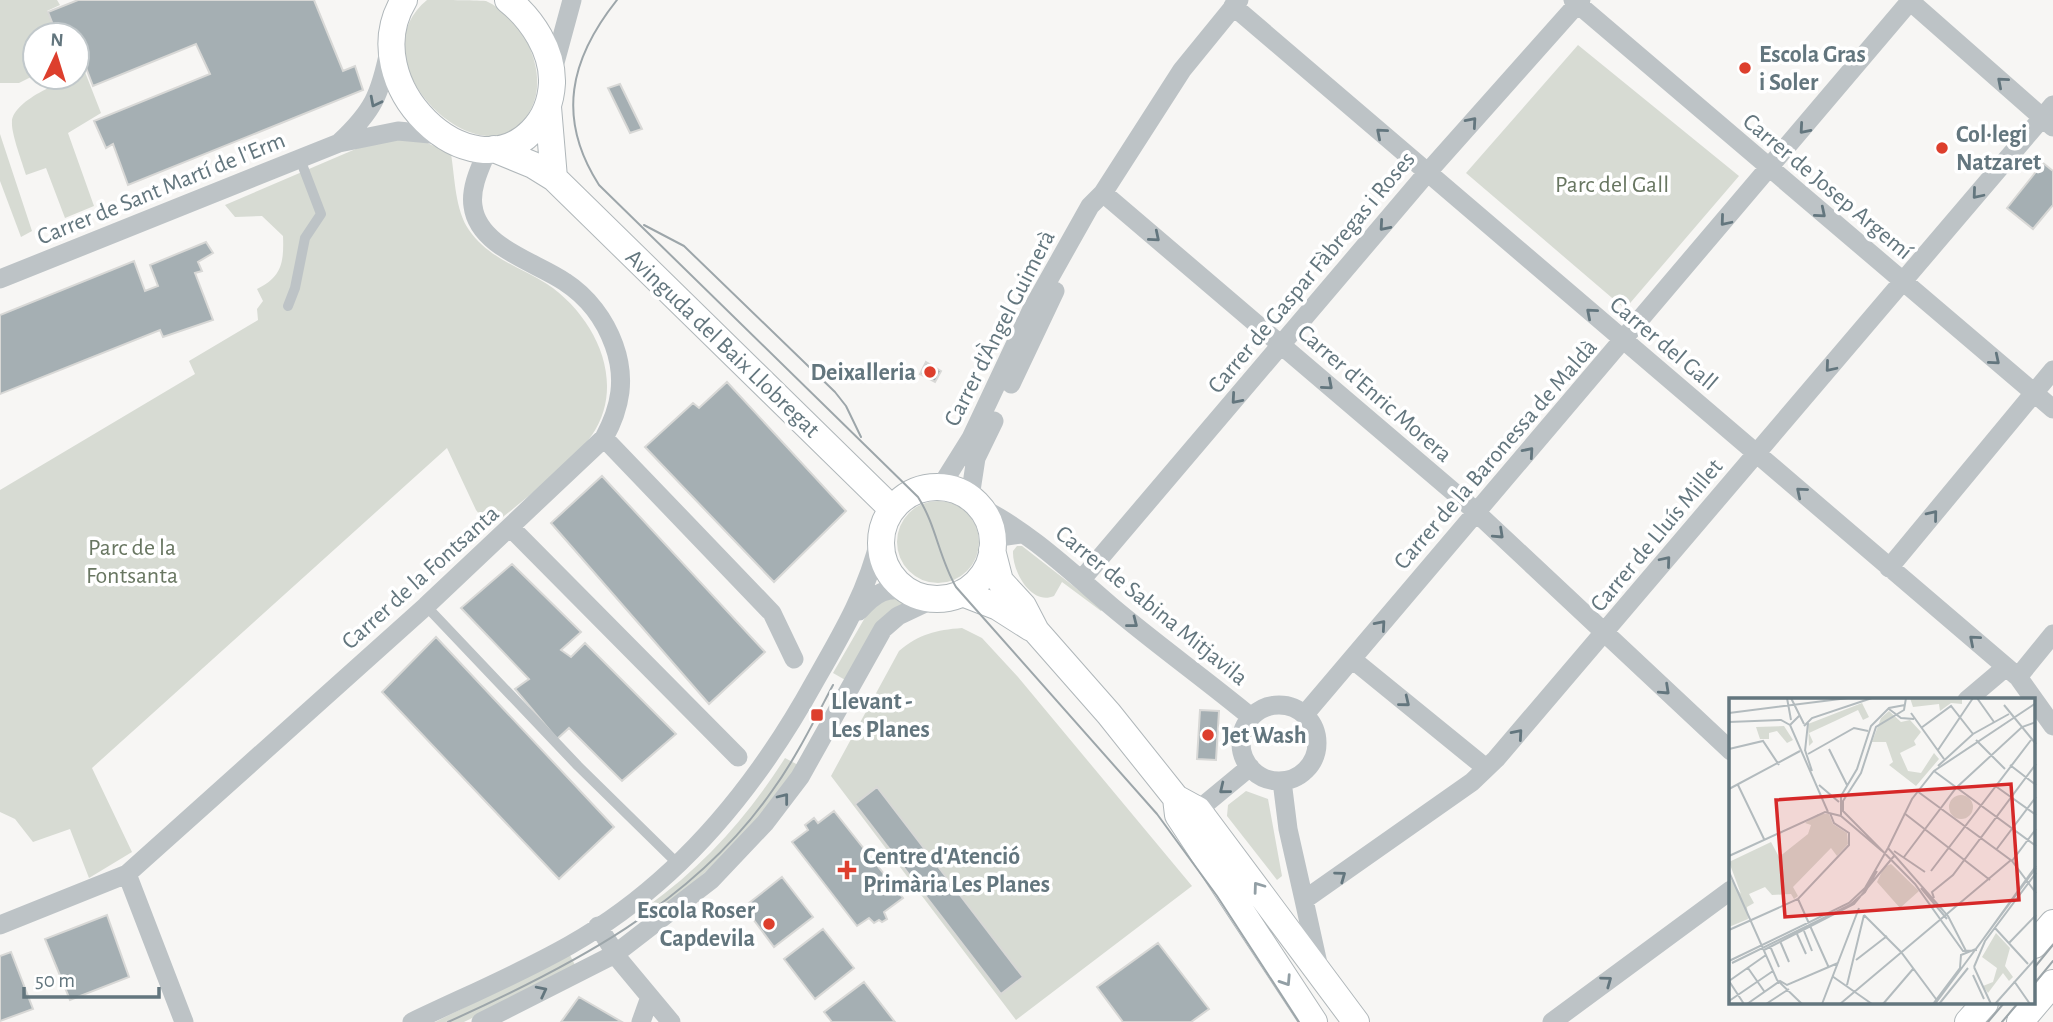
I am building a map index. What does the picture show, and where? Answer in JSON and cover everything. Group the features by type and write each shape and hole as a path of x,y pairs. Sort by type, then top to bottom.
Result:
{"street":[{"path":"388,0 393,66 407,97 450,139"},
{"path":"390,40 404,0"},
{"path":"509,0 530,22 540,38 552,74"},
{"path":"554,178 548,107 552,74 572,0"},
{"name":"Carrer de Josep Argemí","path":"1576,1 1769,169 2053,409"},
{"name":"Carrer de Gaspar Fàbregas i Roses","path":"1082,579 1576,1"},
{"path":"1911,1 2049,116"},
{"name":"Carrer de la Baronessa de Maldà","path":"1305,714 1911,1"},
{"name":"Carrer del Gall","path":"1236,3 1427,173 2012,672 2032,698"},
{"name":"Carrer d'Àngel Guimerà","path":"940,486 971,438 1048,278 1090,206 1103,193 1174,82 1236,3"},
{"name":"Carrer de Sant Martí de l'Erm","path":"339,143 359,124 376,101 390,40"},
{"path":"491,149 513,144 528,135 541,121 548,107"},
{"name":"Carrer de Lluís Millet","path":"1304,900 1331,884 1486,768 1605,633 1903,281 2049,116"},
{"name":"Carrer de Sant Martí de l'Erm","path":"0,279 339,143 398,131 450,139"},
{"name":"Avinguda del Baix Llobregat","path":"450,139 491,149 533,165 554,178 891,508"},
{"name":"Carrer de la Fontsanta","path":"450,139 475,184"},
{"name":"Carrer de la Fontsanta","path":"0,925 127,874 426,606 604,438 617,409 622,380 609,331 583,297 566,282 486,233 473,206 475,184 491,149"},
{"name":"Carrer d'Àngel Guimerà","path":"974,502 976,458 1065,271 1098,210 1103,193"},
{"name":"Carrer d'Enric Morera","path":"1103,193 1477,513 1729,749"},
{"path":"1889,568 2053,370"},
{"path":"604,438 772,613 794,659"},
{"path":"412,1022 570,945 679,865 723,820 787,732 849,622 874,566 880,537 891,508 914,492 940,486 959,491 974,502 986,516 1000,581 1023,606 1036,631 1187,804 1320,971 1356,1022"},
{"name":"Carrer de Sabina Mitjavila","path":"974,502 1013,524 1021,534 1082,579 1251,717"},
{"path":"511,528 738,757"},
{"name":"Carrer de Sabina Mitjavila","path":"993,544 1021,534"},
{"path":"880,537 882,559 893,579 924,596"},
{"path":"962,593 984,575 993,544"},
{"path":"849,622 878,592 901,589 924,596 962,593 998,607 1036,631"},
{"path":"481,1022 615,954 676,909 740,850 800,777 883,629 924,596"},
{"path":"1970,698 2012,672 2053,635"},
{"path":"1352,659 1486,768"},
{"name":"Carrer del Gall","path":"2036,704 2053,726"},
{"path":"1277,705 1288,705 1305,714 1318,737 1315,758 1296,777 1282,781 1258,776 1250,768 1242,748 1242,734 1251,717 1259,710 1277,705"},
{"path":"1250,768 1187,804 1178,815 1314,1022"},
{"path":"1282,781 1288,829 1320,971"},
{"path":"127,874 184,1022"},
{"path":"1552,1022 1729,891"},
{"path":"2036,943 2053,923"},
{"path":"598,926 615,954 671,1022"},
{"path":"2036,1003 2053,983"},
{"path":"641,1022 650,997"},
{"path":"1968,1022 1984,1004"},
{"path":"2020,1022 2035,1004"}],"lane":[{"path":"288,306 295,288 305,239 321,214 300,159"},
{"path":"426,606 578,766 679,865"}],"green space":[{"path":"0,0 57,0 60,5 47,11 51,21 21,21 21,82 0,83"},
{"path":"427,0 486,1 499,9 522,33 535,63 536,94 531,109 512,131 487,136 460,128 435,109 415,84 405,55 408,26"},
{"name":"Parc del Gall","path":"1578,45 1739,176 1625,309 1466,173"},
{"path":"91,87 101,113 68,133 94,206 65,218 46,168 26,175 12,122 21,105 44,91 91,91"},
{"path":"0,134 32,231 21,237 0,181"},
{"name":"Parc de la Fontsanta","path":"392,138 419,139 451,154 461,213 477,240 495,255 547,284 579,313 601,351 606,372 607,393 602,415 583,447 490,528 476,510 447,448 92,768 132,852 89,878 70,829 33,842 15,819 0,812 0,490 195,374 189,361 258,320 257,309 263,301 257,289 272,279 280,268 283,236 262,216 235,217 225,205 358,148"},
{"path":"938,501 954,504 967,513 976,526 979,542 976,558 967,571 954,580 938,583 922,580 909,571 900,558 897,542 900,526 909,513 922,504"},
{"path":"1017,546 1022,546 1103,609 1101,611 1062,582 1054,596 1046,598 1031,591 1019,577 1016,568 1013,551"},
{"path":"898,598 905,602 847,681 833,673 874,602"},
{"name":"Llevant - Les Planes","path":"962,628 982,638 1018,677 1192,886 1016,1020 831,776 899,651 928,634"},
{"path":"785,758 800,766 744,837 655,918 648,906 688,874 724,838 756,800"},
{"path":"1246,791 1268,799 1282,876 1277,880 1227,816 1228,805"},
{"path":"570,955 576,967 464,1022 435,1022"}],"building":[{"path":"78,0 314,0 343,71 355,66 363,90 128,185 113,144 106,148 94,121 210,74 196,44 93,86 91,21 52,21 48,12"},
{"path":"620,84 642,129 630,133 608,88"},
{"path":"2043,163 2053,171 2053,205 2033,229 2007,208"},
{"path":"206,242 213,253 198,262 202,271 195,273 213,320 163,337 160,330 0,394 0,315 134,261 145,291 158,286 150,265"},
{"name":"Deixalleria","path":"926,362 941,371 935,382 920,374"},
{"path":"727,382 846,511 774,582 645,447 693,403 699,408"},
{"path":"602,476 765,652 709,704 551,523"},
{"path":"512,564 581,632 561,650 571,657 585,643 676,734 622,781 569,728 557,739 515,689 529,679 461,608"},
{"path":"436,637 614,827 559,879 382,692"},
{"name":"Jet Wash","path":"1200,710 1219,711 1216,760 1197,759"},
{"path":"877,787 1023,977 1001,994 855,804"},
{"name":"Centre d'Atenció Primària Les Planes","path":"834,811 903,898 884,912 887,919 882,922 879,920 874,923 869,918 857,926 792,842 808,830 805,825 814,818 818,823"},
{"path":"782,877 813,917 774,947 744,907"},
{"path":"107,915 129,977 70,1000 45,939"},
{"path":"823,929 854,968 815,999 784,959"},
{"path":"1158,943 1209,1009 1191,1022 1123,1022 1097,987"},
{"path":"11,952 33,1009 0,1021 0,956"},
{"path":"864,982 895,1022 832,1022 824,1012"},
{"path":"579,997 622,1022 561,1022"}],"tram line":[{"path":"617,0 588,44 574,90 573,113 577,136 599,185 918,497 956,587 1157,814 1217,896 1299,1022"},
{"path":"644,225 684,246 835,392 846,406 861,437"},
{"path":"448,1022 584,954 627,928 706,867 741,831 772,791 797,752 833,685"},
{"path":"2036,966 2053,945"},
{"path":"2036,982 2053,961"},
{"path":"1988,1022 2003,1004"},
{"path":"2002,1022 2017,1004"}],"place":[{"name":"Escola Gras i Soler","path":"1745,68"},
{"name":"Col·legi Natzaret","path":"1942,148"},
{"name":"Deixalleria","path":"930,372"},
{"name":"Llevant - Les Planes","path":"817,715"},
{"name":"Jet Wash","path":"1208,735"},
{"name":"Centre d'Atenció Primària Les Planes","path":"847,870"},
{"name":"Escola Roser Capdevila","path":"769,924"}]}
